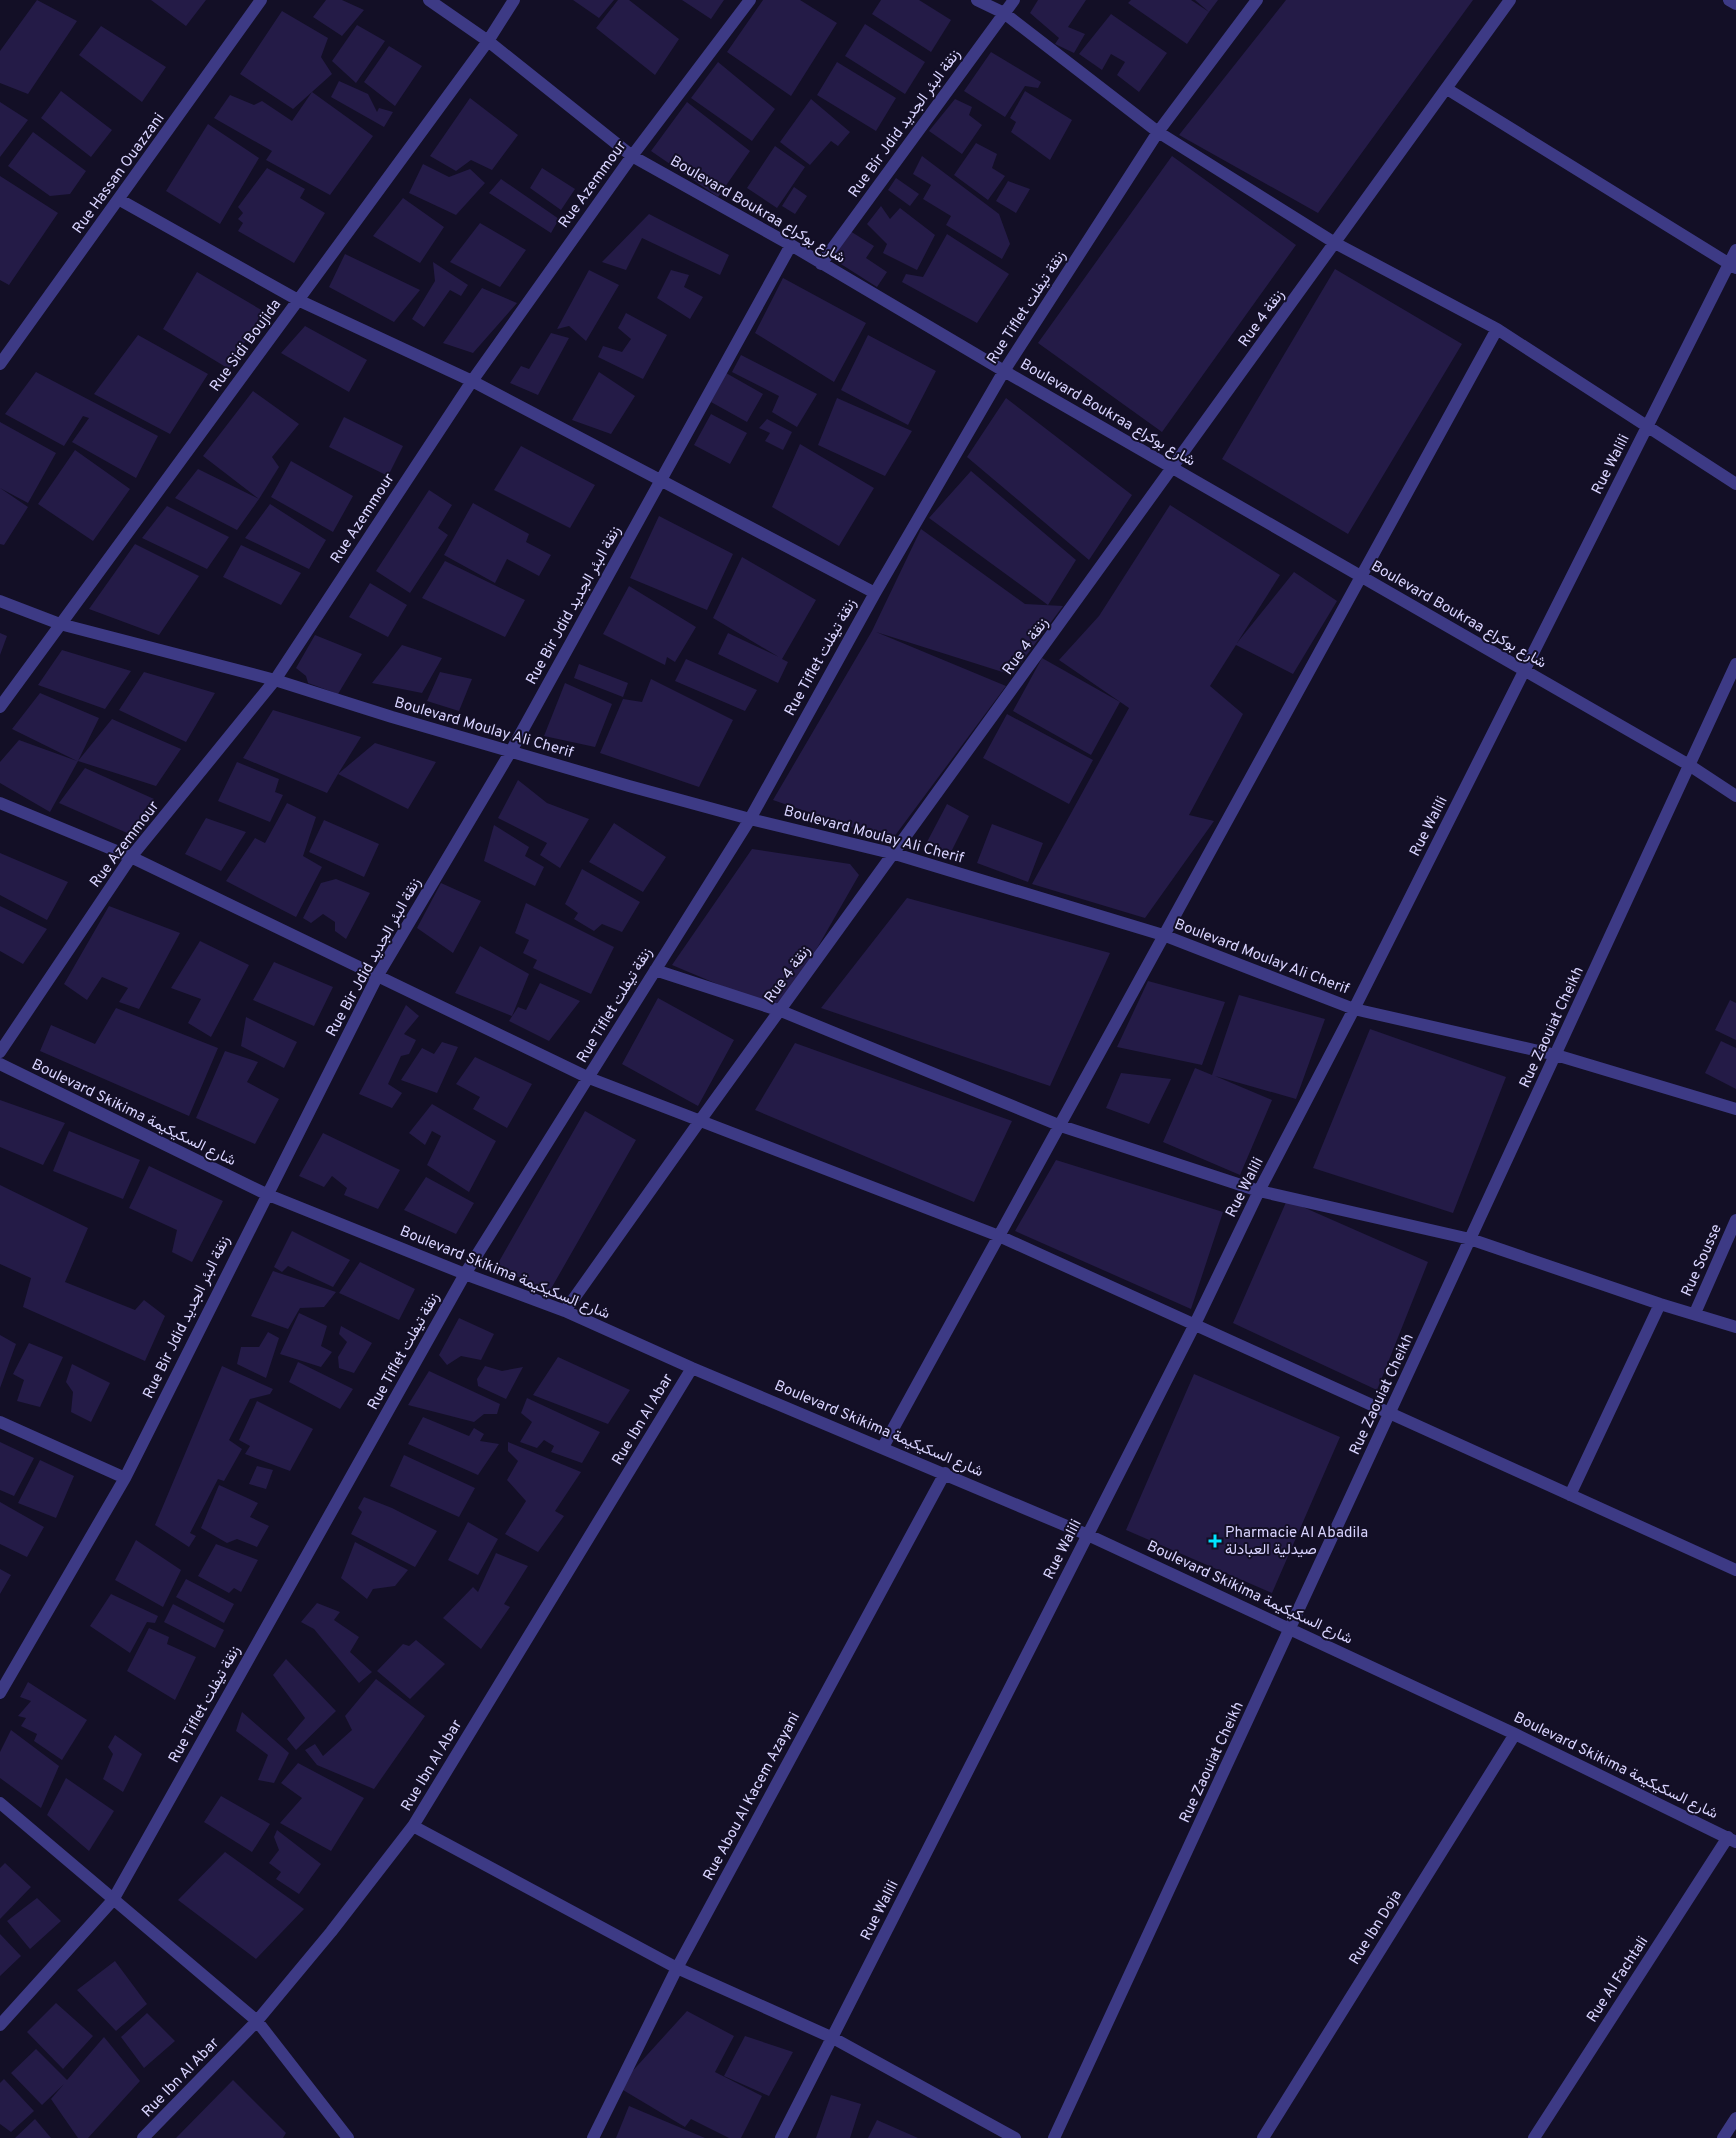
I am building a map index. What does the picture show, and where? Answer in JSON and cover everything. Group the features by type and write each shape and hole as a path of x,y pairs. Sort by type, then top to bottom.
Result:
{"street":[{"name":"Rue Hassan Ouazzani","path":"0,364 120,200 261,0"},
{"name":"Boulevard Boukraa شارع بوكراع","path":"429,0 488,41 632,156 791,245 1004,371 1689,765 1736,796"},
{"name":"Rue Sidi Boujida","path":"0,707 488,41 514,0"},
{"name":"Rue Azemmour","path":"0,1052 130,857 275,680 472,381 632,156 750,0"},
{"path":"977,0 1004,13 1158,132 1335,243 1497,329 1736,484"},
{"name":"Rue Bir Jdid زنقة البئر الجديد","path":"821,264 1014,0"},
{"name":"Rue Tiflet زنقة تيفلت","path":"0,2025 113,1900 465,1274 750,819 874,592 1004,371 1158,132 1257,0"},
{"name":"Rue 4 زنقة","path":"565,1311 699,1122 895,854 1510,0"},
{"path":"1729,0 1736,4"},
{"path":"1447,89 1733,266"},
{"path":"120,200 298,300 472,381 874,592"},
{"name":"Rue Bir Jdid زنقة البئر الجديد","path":"0,1693 125,1478 378,974 511,751 791,245"},
{"name":"Rue Walili","path":"781,2138 1195,1324 1259,1191 1354,1009 1647,428 1733,266 1736,250"},
{"path":"883,1447 1497,329"},
{"name":"Boulevard Moulay Ali Cherif","path":"0,601 60,624 275,680 392,717 750,819 895,854 1164,935 1354,1009 1556,1055 1736,1109"},
{"name":"Rue Zaouiat Cheikh","path":"1054,2138 1736,664"},
{"path":"0,803 130,857 378,974 589,1078 699,1122 999,1236 1735,1568"},
{"path":"655,970 781,1011 1061,1126 1259,1191 1470,1239 1660,1304 1695,1313 1736,1327"},
{"name":"Boulevard Skikima شارع السكيكيمة","path":"0,1064 266,1194 465,1274 565,1311 692,1368 945,1473 1088,1535 1515,1734 1732,1840"},
{"name":"Rue Sousse","path":"1695,1313 1736,1220"},
{"path":"1570,1495 1660,1304"},
{"name":"Rue Ibn Al Abar","path":"143,2138 257,2021 332,1932 413,1826 692,1368"},
{"path":"0,1422 125,1478"},
{"name":"Rue Abou Al Kacem Azayani","path":"593,2138 677,1968 945,1473"},
{"name":"Rue Ibn Doja","path":"1263,2138 1515,1734"},
{"path":"0,1803 257,2021 348,2138"},
{"path":"413,1826 677,1968 833,2038 1016,2138"},
{"name":"Rue Al Fachtali","path":"1534,2138 1732,1840"},
{"path":"1723,2138 1736,2118"}],"building":[{"path":"37,0 77,21 28,94 0,83 0,51"},
{"path":"151,0 206,0 186,26"},
{"path":"326,0 342,0 364,10 342,36 313,17"},
{"path":"573,0 614,0 599,18"},
{"path":"618,0 629,0 679,39 655,75 596,28"},
{"path":"682,0 724,0 711,19"},
{"path":"763,0 800,0 837,23 791,96 727,52"},
{"path":"881,0 919,0 951,20 931,52 872,14"},
{"path":"1038,0 1086,0 1068,27 1085,34 1074,53 1055,44 1059,38 1030,13"},
{"path":"1131,0 1191,0 1209,12 1187,44 1128,3"},
{"path":"1195,0 1218,0 1209,12"},
{"path":"1286,0 1473,0 1318,213 1179,135"},
{"path":"282,11 328,38 321,57 332,74 293,109 240,74"},
{"path":"1111,14 1167,53 1139,92 1117,75 1125,62 1111,54 1102,70 1079,54"},
{"path":"865,24 925,62 905,94 845,56"},
{"path":"357,25 385,41 356,83 332,61"},
{"path":"101,26 166,67 142,102 79,55"},
{"path":"389,46 422,66 395,106 364,82"},
{"path":"991,52 1041,82 1038,88 1025,86 1005,117 964,91"},
{"path":"718,62 775,109 752,141 691,98"},
{"path":"837,62 896,98 876,131 817,95"},
{"path":"339,81 368,94 377,112 379,108 393,112 384,127 331,97"},
{"path":"61,91 112,130 91,157 41,118"},
{"path":"1025,91 1072,120 1050,160 1011,132 1016,122 1010,118"},
{"path":"312,92 373,136 330,195 266,160 272,151 214,118 230,95 254,105 262,101 292,121"},
{"path":"470,98 518,135 492,170 471,160 456,171 430,156"},
{"path":"811,99 850,132 838,146 831,141 810,165 780,142"},
{"path":"955,99 972,107 969,115 982,125 962,154 929,131"},
{"path":"0,102 28,120 0,157"},
{"path":"687,102 750,151 718,197 651,151"},
{"path":"208,124 259,158 220,224 166,191"},
{"path":"33,132 86,171 70,194 50,196 8,166"},
{"path":"976,143 997,154 992,168 1005,176 988,200 954,175"},
{"path":"775,146 805,167 777,208 747,188"},
{"path":"922,156 999,214 1010,244 1002,259 946,225 951,216 923,199 931,185 913,174"},
{"path":"1172,156 1296,245 1162,432 1038,343"},
{"path":"423,164 449,177 470,169 485,183 456,215 409,193"},
{"path":"267,168 305,189 300,198 325,213 294,263 238,231 243,223 238,219 243,213 238,207"},
{"path":"542,168 575,189 561,210 530,188"},
{"path":"0,176 58,213 9,285 0,280"},
{"path":"896,178 919,194 910,206 888,190"},
{"path":"501,179 559,219 551,233 489,193"},
{"path":"1008,181 1030,189 1016,213 996,201"},
{"path":"794,187 807,196 795,214 782,206"},
{"path":"403,198 444,227 420,263 373,236"},
{"path":"881,206 890,219 900,208 935,235 917,270 883,253 887,244 867,224"},
{"path":"649,214 729,255 720,275 642,238 626,270 602,262"},
{"path":"480,223 526,250 500,287 450,262"},
{"path":"850,231 874,246 866,258 887,272 877,287 833,259"},
{"path":"947,234 1009,274 977,323 902,282 906,274 923,277"},
{"path":"345,254 420,290 394,322 329,287"},
{"path":"433,262 468,285 461,296 450,290 424,327 412,319 435,281"},
{"path":"1335,269 1462,344 1348,534 1222,459"},
{"path":"589,270 619,285 586,341 569,326 557,329"},
{"path":"671,270 689,275 684,287 703,297 690,319 657,298"},
{"path":"197,272 263,311 229,369 163,329"},
{"path":"783,278 866,323 834,382 755,333"},
{"path":"482,288 517,303 473,353 443,343"},
{"path":"626,313 667,335 643,379 598,357 603,346 622,352 631,339 618,328"},
{"path":"305,326 367,360 349,392 281,353"},
{"path":"551,333 569,338 538,395 510,383 521,366 529,369"},
{"path":"138,335 208,374 170,434 94,394"},
{"path":"868,335 936,371 908,425 841,390"},
{"path":"741,355 817,394 797,427 772,412 779,396 732,372"},
{"path":"36,372 158,436 136,478 72,442 89,418 83,416 64,446 5,414"},
{"path":"599,372 635,396 611,434 572,420"},
{"path":"726,373 763,394 747,422 711,402"},
{"path":"253,391 299,424 272,457 279,467 259,499 203,456"},
{"path":"837,398 912,431 885,476 818,445"},
{"path":"1006,398 1132,495 1089,560 967,457"},
{"path":"711,414 747,433 730,464 694,445"},
{"path":"344,417 403,446 388,476 329,447"},
{"path":"767,419 792,432 783,450 765,441 770,433 759,428"},
{"path":"0,422 56,453 28,503 0,488"},
{"path":"800,444 874,488 839,546 772,507"},
{"path":"521,446 595,485 570,528 494,490"},
{"path":"75,450 130,489 93,541 38,504"},
{"path":"291,461 353,496 333,532 271,497"},
{"path":"198,469 259,499 237,530 175,498"},
{"path":"971,471 1076,560 1048,605 929,518"},
{"path":"0,488 28,507 4,545 0,544"},
{"path":"429,490 452,505 438,528 448,535 410,593 376,571"},
{"path":"473,503 529,534 526,542 551,555 539,576 507,559 495,583 444,555"},
{"path":"270,504 326,540 309,569 245,538"},
{"path":"1170,505 1280,575 1237,643 1294,572 1337,601 1293,674 1236,645 1210,686 1243,714 1189,815 1214,821 1145,918 1032,884 1129,708 1059,660 1099,616"},
{"path":"167,506 229,537 207,569 142,538"},
{"path":"659,516 733,554 707,610 630,578"},
{"path":"921,529 1025,604 1063,606 1012,675 876,632 1006,686 891,841 773,800 872,631"},
{"path":"135,544 199,576 159,635 89,609"},
{"path":"241,545 301,573 281,605 223,577"},
{"path":"742,557 816,600 782,659 788,662 778,683 718,654 728,633 779,657 713,618"},
{"path":"445,561 525,600 505,637 422,598"},
{"path":"370,583 407,605 388,637 349,617"},
{"path":"629,586 696,627 675,662 667,657 665,665 603,634"},
{"path":"0,633 7,636 0,655"},
{"path":"315,635 362,654 338,694 308,683 306,676 296,668"},
{"path":"402,645 442,658 422,693 372,683"},
{"path":"62,650 131,671 105,709 38,685"},
{"path":"1042,658 1120,702 1091,755 1013,711"},
{"path":"686,659 757,690 745,711 675,681"},
{"path":"579,664 628,683 623,697 574,678"},
{"path":"144,672 215,693 186,742 119,710"},
{"path":"440,672 472,679 459,711 427,701"},
{"path":"651,679 733,720 699,787 600,753 623,699 642,702"},
{"path":"565,683 612,704 595,747 544,736"},
{"path":"40,693 99,718 78,761 50,812 0,783 0,762 19,740 77,761 12,729"},
{"path":"273,710 361,737 327,793 243,758"},
{"path":"1007,714 1093,760 1069,804 983,758"},
{"path":"112,719 181,749 156,786 78,761"},
{"path":"375,743 436,762 408,809 338,774"},
{"path":"237,762 279,779 275,792 283,795 270,822 218,801"},
{"path":"85,768 154,799 134,836 59,803"},
{"path":"518,780 547,803 589,819 560,868 540,855 547,843 498,818"},
{"path":"287,803 316,817 303,856 322,867 296,917 226,881 255,838 265,843"},
{"path":"947,804 969,816 950,854 927,842"},
{"path":"206,818 246,832 221,871 185,854"},
{"path":"324,820 379,844 364,877 309,852"},
{"path":"614,823 666,857 643,892 589,862"},
{"path":"992,824 1043,843 1028,882 977,863"},
{"path":"494,825 529,847 525,856 544,867 535,886 484,861"},
{"path":"752,849 850,864 859,875 781,1011 672,965"},
{"path":"0,853 68,882 47,920 0,895"},
{"path":"582,869 640,902 622,932 602,924 594,931 574,919 578,913 565,904"},
{"path":"336,879 370,893 346,939 335,931 335,922 323,914 311,923 303,918 321,883"},
{"path":"441,883 481,901 453,953 417,928"},
{"path":"907,898 1110,953 1050,1086 821,1008"},
{"path":"526,903 614,947 591,994 533,968 537,960 523,953 529,940 515,933"},
{"path":"0,906 47,929 23,964 0,951"},
{"path":"109,906 180,933 139,1009 119,1002 128,988 102,977 87,1000 64,984"},
{"path":"200,941 249,965 211,1037 188,1023 201,999 171,988"},
{"path":"480,946 529,974 512,1016 455,993"},
{"path":"274,962 333,987 314,1026 253,1000"},
{"path":"1148,981 1225,1002 1202,1065 1117,1047"},
{"path":"540,983 580,1001 549,1041 509,1021 518,1007 526,1010"},
{"path":"1239,995 1325,1019 1296,1099 1215,1076 1272,1100 1240,1175 1163,1142 1195,1068 1212,1075"},
{"path":"658,998 734,1040 698,1106 622,1064"},
{"path":"1730,1000 1736,1003 1736,1040 1715,1030"},
{"path":"406,1005 419,1016 404,1034 416,1040 409,1054 401,1056 388,1084 402,1093 392,1108 359,1094"},
{"path":"116,1008 218,1048 189,1116 40,1051 51,1025 95,1044"},
{"path":"246,1017 297,1042 284,1068 241,1046"},
{"path":"1370,1029 1506,1077 1453,1213 1313,1168"},
{"path":"1721,1041 1736,1048 1736,1089 1705,1073"},
{"path":"442,1042 458,1047 437,1093 401,1080 422,1048 434,1054"},
{"path":"795,1043 1012,1121 974,1202 755,1110"},
{"path":"225,1051 258,1062 247,1082 279,1099 255,1144 196,1118"},
{"path":"475,1057 532,1084 507,1128 473,1109 480,1097 456,1084"},
{"path":"1121,1073 1171,1079 1149,1124 1106,1108"},
{"path":"0,1100 65,1123 43,1165 0,1147"},
{"path":"432,1104 496,1141 469,1192 427,1165 441,1136 432,1131 425,1145 409,1133"},
{"path":"585,1111 636,1140 548,1294 497,1265"},
{"path":"69,1131 140,1160 123,1199 53,1171"},
{"path":"323,1133 400,1170 378,1209 344,1195 347,1188 332,1176 324,1187 299,1176"},
{"path":"1056,1160 1223,1212 1191,1309 1015,1231"},
{"path":"149,1166 223,1201 192,1262 172,1252 177,1230 129,1208"},
{"path":"426,1177 474,1203 456,1234 404,1210"},
{"path":"0,1185 88,1228 65,1282 135,1310 144,1300 165,1316 145,1361 23,1307 31,1278 0,1264"},
{"path":"1287,1200 1428,1262 1377,1390 1233,1323"},
{"path":"292,1231 350,1260 333,1287 288,1266 282,1272 274,1267"},
{"path":"360,1262 415,1289 399,1320 339,1293"},
{"path":"273,1271 336,1292 324,1307 300,1308 288,1329 251,1316"},
{"path":"299,1313 327,1326 321,1346 332,1352 321,1367 280,1354"},
{"path":"459,1318 494,1334 481,1360 461,1356 447,1365 439,1355"},
{"path":"341,1326 372,1343 354,1373 339,1368 338,1357 347,1342 339,1334"},
{"path":"268,1332 279,1338 266,1378 237,1364 241,1347 259,1347"},
{"path":"0,1335 16,1344 0,1388"},
{"path":"29,1343 63,1357 40,1407 17,1401 24,1380 13,1374"},
{"path":"558,1357 630,1390 608,1424 533,1395"},
{"path":"298,1362 353,1389 340,1409 289,1382"},
{"path":"72,1364 110,1383 91,1422 71,1412 73,1392 66,1382"},
{"path":"222,1366 273,1389 270,1394 250,1399 229,1440 242,1449 224,1481 218,1479 190,1533 196,1536 189,1547 155,1525"},
{"path":"485,1366 502,1371 523,1367 506,1399 478,1386 477,1379"},
{"path":"429,1371 500,1404 497,1414 484,1414 474,1422 408,1405"},
{"path":"1194,1374 1340,1437 1272,1593 1126,1530"},
{"path":"527,1398 600,1432 582,1463 551,1452 554,1446 544,1440 537,1448 520,1442 532,1422 521,1413"},
{"path":"257,1401 313,1429 290,1471 245,1454 250,1446 239,1440"},
{"path":"423,1417 469,1436 474,1428 484,1434 480,1441 499,1444 478,1475 408,1444"},
{"path":"0,1442 34,1458 14,1496 0,1490"},
{"path":"508,1442 581,1472 555,1511 564,1516 538,1552 505,1534 526,1501 507,1480 518,1461 508,1451"},
{"path":"404,1455 475,1488 459,1517 390,1486"},
{"path":"40,1460 74,1476 56,1518 18,1503"},
{"path":"257,1466 273,1470 266,1489 249,1484"},
{"path":"219,1485 258,1503 250,1517 269,1526 257,1547 237,1539 227,1543 201,1528"},
{"path":"364,1497 392,1508 437,1531 415,1567 351,1534 362,1512 358,1508"},
{"path":"0,1502 44,1527 27,1557 0,1544"},
{"path":"468,1522 498,1539 478,1575 448,1560"},
{"path":"136,1540 181,1570 163,1607 115,1580"},
{"path":"355,1542 408,1570 395,1586 373,1589 367,1599 341,1578"},
{"path":"216,1544 258,1560 241,1592 234,1588 229,1593 198,1576"},
{"path":"496,1553 528,1566 504,1604 510,1607 481,1649 443,1618 473,1587 478,1592"},
{"path":"0,1569 11,1575 0,1594"},
{"path":"186,1579 234,1604 224,1623 176,1597"},
{"path":"111,1594 158,1616 155,1623 147,1622 130,1653 90,1626"},
{"path":"317,1603 340,1612 334,1620 359,1637 350,1652 372,1672 359,1683 314,1629 301,1622"},
{"path":"173,1604 224,1630 215,1648 164,1622"},
{"path":"149,1628 169,1637 167,1644 196,1657 175,1700 127,1671"},
{"path":"416,1640 445,1664 410,1699 377,1671 403,1644 409,1646"},
{"path":"286,1659 336,1711 296,1750 287,1739 305,1718 273,1675"},
{"path":"376,1679 425,1716 374,1789 317,1765 305,1750 315,1744 323,1756 352,1730 345,1716"},
{"path":"28,1682 87,1720 62,1760 34,1741 37,1734 21,1726 26,1718 18,1716 31,1701 20,1697"},
{"path":"242,1712 289,1753 274,1783 258,1780 268,1755 236,1731"},
{"path":"11,1730 59,1766 41,1808 0,1778 0,1752"},
{"path":"115,1735 142,1754 123,1792 103,1779 113,1754 108,1747"},
{"path":"298,1763 364,1798 331,1851 280,1823 302,1798 281,1783"},
{"path":"66,1778 114,1811 89,1851 47,1815"},
{"path":"221,1796 270,1824 252,1852 204,1822"},
{"path":"277,1830 321,1864 299,1894 276,1879 281,1872 269,1863 279,1850 274,1837"},
{"path":"225,1852 304,1909 256,1959 178,1900"},
{"path":"5,1863 31,1887 0,1919 0,1868"},
{"path":"37,1898 61,1921 30,1949 7,1921"},
{"path":"0,1934 21,1956 0,1976"},
{"path":"115,1961 147,2004 116,2031 77,1990"},
{"path":"56,2003 93,2036 63,2069 27,2032"},
{"path":"687,2011 734,2036 715,2072 762,2096 741,2138 729,2138 691,2119 685,2127 618,2087"},
{"path":"147,2013 175,2041 144,2068 121,2037"},
{"path":"745,2036 793,2052 769,2096 724,2076"},
{"path":"104,2037 140,2081 88,2138 78,2138 51,2099 64,2084 42,2105 11,2073 36,2049 67,2080"},
{"path":"4,2079 34,2111 11,2132 0,2124 0,2083"},
{"path":"233,2080 286,2133 283,2138 176,2138"},
{"path":"831,2095 861,2104 850,2138 816,2138"},
{"path":"629,2106 705,2138 616,2138"},
{"path":"35,2119 51,2138 15,2138"},
{"path":"877,2120 918,2138 868,2138"}],"place":[{"name":"Pharmacie Al Abadila صيدلية العبادلة","path":"1215,1541"}]}
